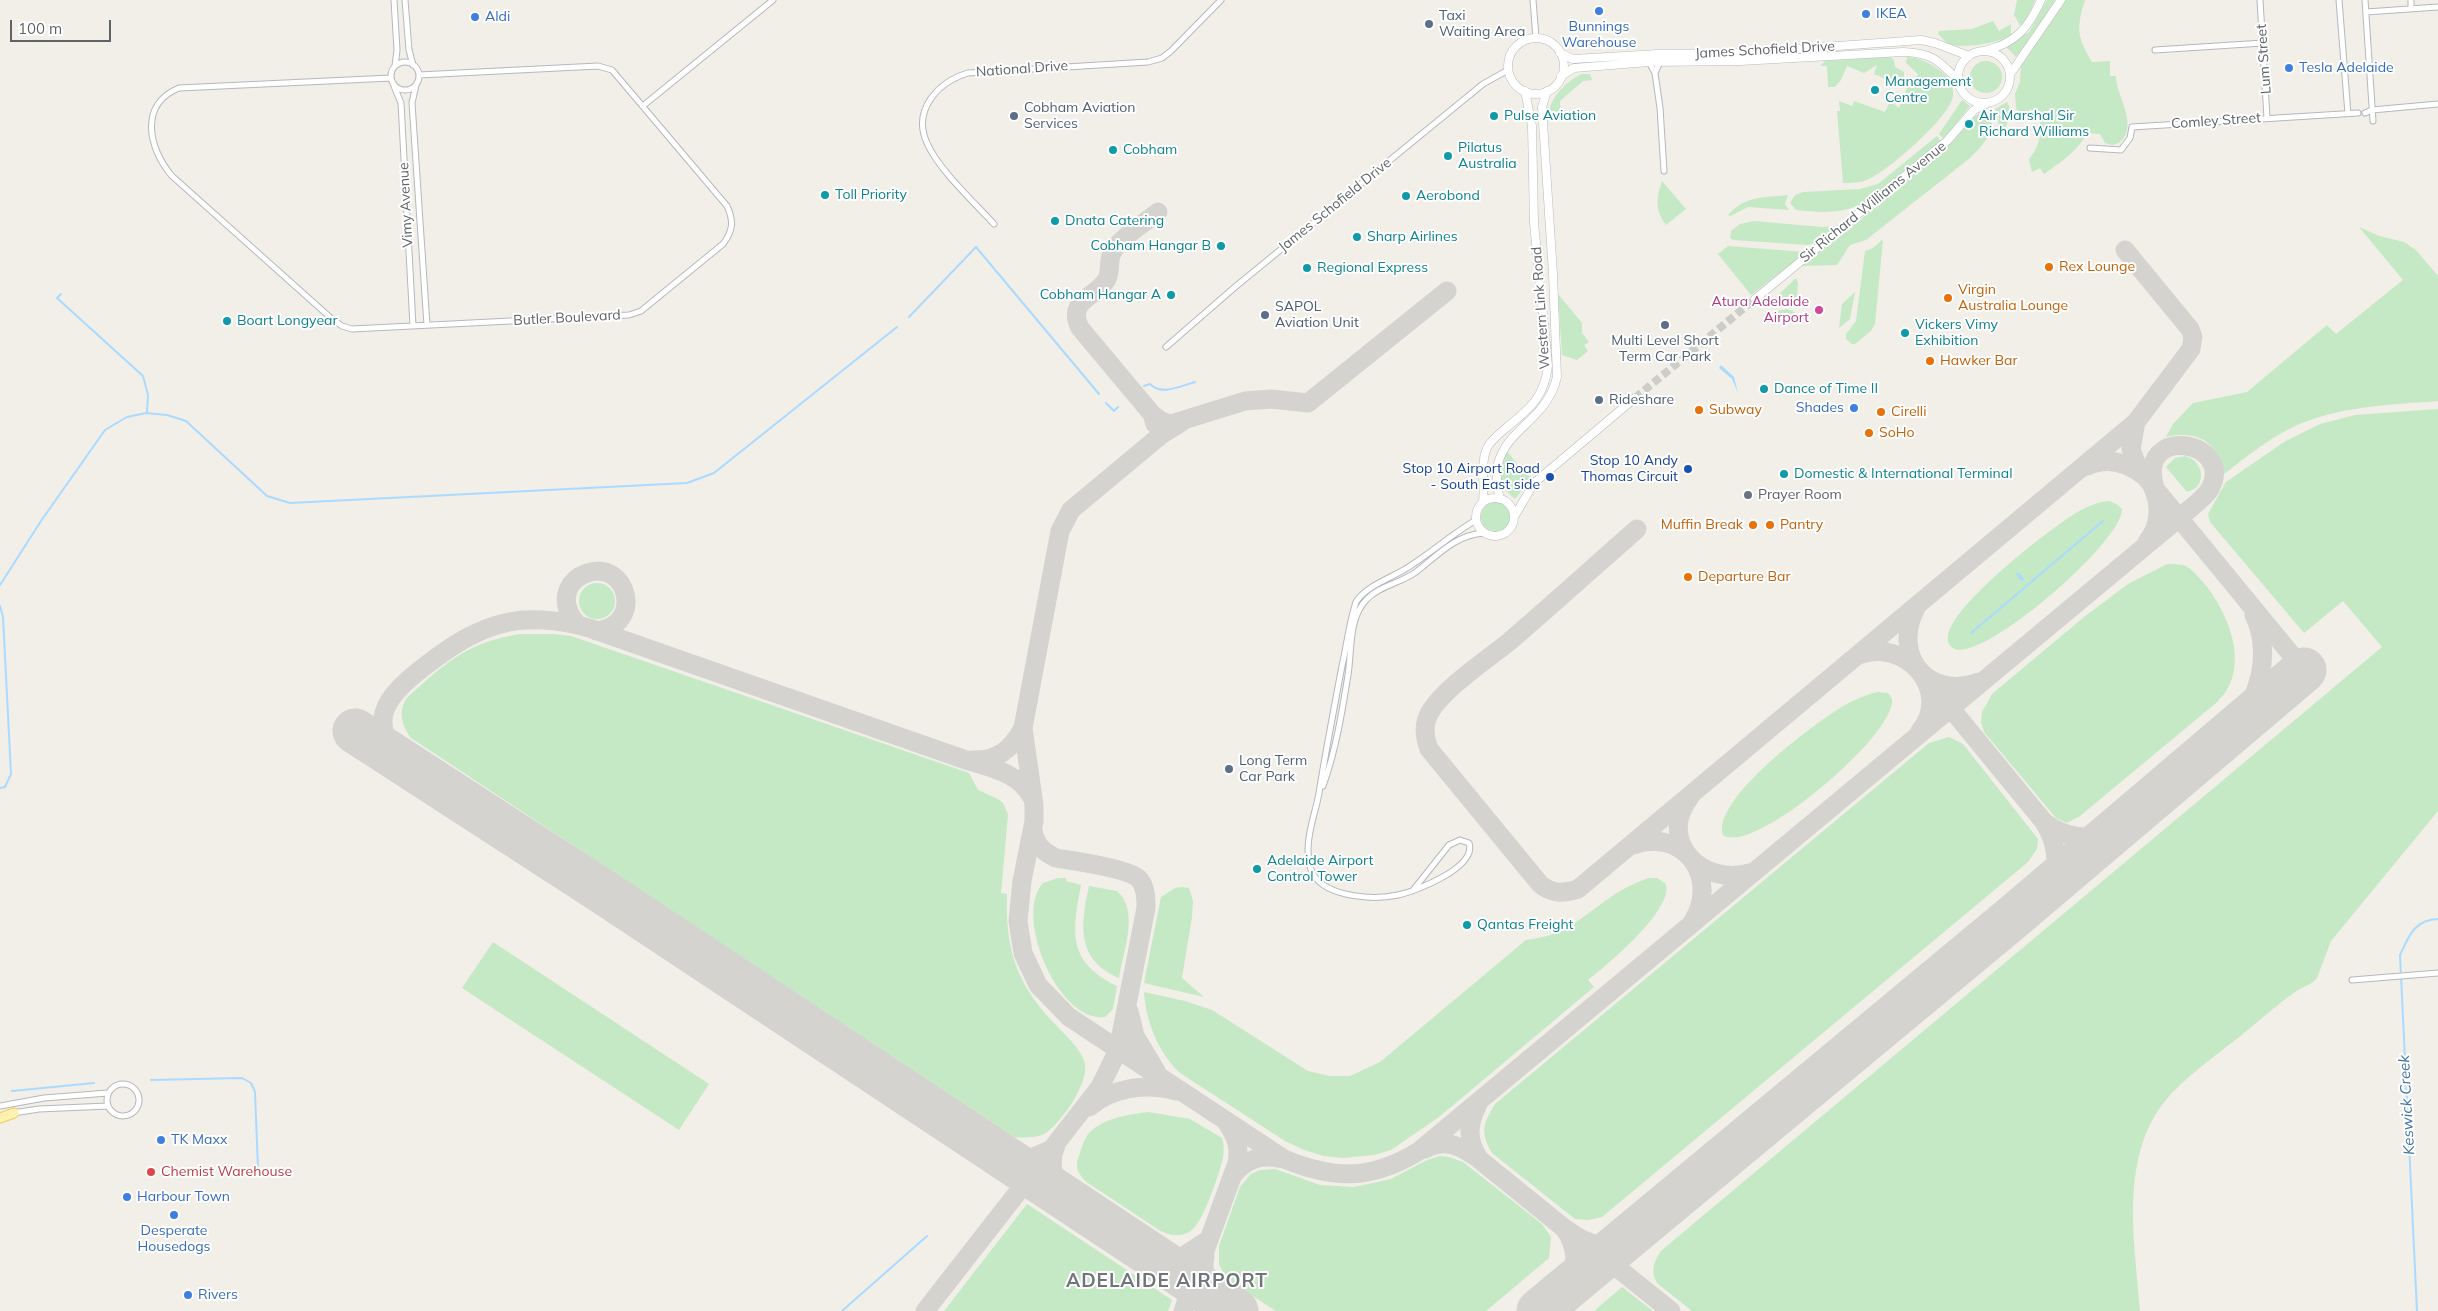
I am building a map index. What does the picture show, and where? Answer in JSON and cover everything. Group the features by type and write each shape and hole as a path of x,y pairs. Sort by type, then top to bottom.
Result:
{"main road":[{"path":"0,1116 14,1113"}],"street":[{"path":"394,0 397,55 391,78 394,86 405,90 416,85 419,75 408,50 406,0"},
{"path":"644,105 773,0"},
{"name":"National Drive","path":"994,224 951,176 927,144 924,130 924,115 929,100 938,88 952,78 968,73 1148,62 1162,58 1221,0"},
{"path":"1534,0 1536,38"},
{"path":"2041,0 2032,20 2021,34 2009,43 1969,56 1962,62 1958,80 1966,97 1976,103 1989,103 2000,99 2008,90 2011,73 2061,0"},
{"name":"Lum Street","path":"2260,0 2267,118"},
{"path":"2339,0 2348,114"},
{"path":"2365,0 2373,121"},
{"path":"2411,0 2411,9"},
{"path":"2366,12 2438,7"},
{"path":"1536,38 1550,42 1560,53 1563,62 1561,76 1556,85 1547,91 1532,93 1525,91 1514,83 1508,70 1509,58 1515,48 1524,40 1536,38"},
{"name":"James Schofield Drive","path":"1560,53 1573,59 1658,54 1740,54 1921,40 1935,43 1969,56"},
{"path":"2155,50 2263,43"},
{"path":"1985,51 1999,55 2011,73"},
{"name":"James Schofield Drive","path":"1561,76 1574,68 1649,62 1740,61 1917,52 1935,58 1958,80"},
{"path":"395,67 405,62 413,65"},
{"path":"1649,62 1655,73 1660,108 1664,171"},
{"path":"1655,73 1660,62"},
{"name":"Butler Boulevard","path":"391,78 179,88 168,92 158,101 152,113 156,148 162,164 332,319 342,326 352,329 629,315 641,311 724,244 732,227 732,216 727,206 644,105 612,70 598,66 419,75"},
{"name":"James Schofield Drive","path":"1166,347 1243,281 1483,84 1508,70"},
{"name":"Vimy Avenue","path":"416,85 412,103 427,326"},
{"name":"Vimy Avenue","path":"394,86 400,103 412,326"},
{"name":"Western Link Road","path":"1483,502 1484,461 1488,446 1500,432 1530,408 1543,388 1548,366 1534,223 1532,126 1525,91"},
{"name":"Western Link Road","path":"1500,499 1496,476 1502,451 1512,437 1544,407 1554,389 1557,377 1542,107 1547,91"},
{"name":"Sir Richard Williams Avenue","path":"1755,299 1947,141 1974,110 1989,103"},
{"path":"2365,112 2438,104"},
{"name":"Comley Street","path":"2090,148 2121,150 2130,138 2132,127 2358,113"},
{"path":"1514,516 1510,505 1500,499 1489,499 1483,502 1478,509 1476,520 1484,533 1489,536 1502,536 1511,528 1514,516 1534,483 1635,398"},
{"path":"1414,889 1449,846 1460,840 1469,843 1470,854 1448,874 1414,889 1400,894 1372,897 1344,893 1319,882 1311,869 1308,848 1356,602 1365,592 1415,564 1450,536 1476,520"},
{"path":"1319,793 1335,744 1348,674 1355,620 1359,608 1371,595 1408,578 1455,540 1469,535 1484,533"},
{"path":"2352,980 2438,974"},
{"path":"0,1106 44,1098 108,1093 116,1085 127,1084 136,1090 139,1100 136,1110 127,1116 117,1115 108,1106 108,1093"},
{"path":"14,1113 38,1109 108,1106"}],"green space":[{"path":"2017,0 2035,0 2028,18 2021,27 2014,15"},
{"path":"2047,0 2055,0 2033,35 2016,57 2006,47 2029,32"},
{"path":"2064,0 2085,0 2079,25 2083,46 2092,62 2110,61 2110,76 2116,76 2127,119 2127,128 2125,136 2119,143 2112,145 2105,143 2100,134 2087,133 2074,151 2044,174 2040,168 2032,172 2029,159 2039,141 2039,119 2030,109 2025,116 2016,109 2015,94 2020,82 2021,63"},
{"path":"1993,21 1999,31 2011,24 2011,35 1990,43 1963,46 1949,44 1938,34 1939,31 1972,29"},
{"path":"1890,57 1894,60 1895,67 1904,72 1904,78 1898,76 1895,83 1874,74 1877,65 1864,73 1847,66 1841,80 1835,87 1828,87 1827,66 1820,66 1825,61"},
{"path":"1907,57 1916,58 1928,63 1948,78 1953,92 1949,105 1941,117 1917,142 1878,174 1856,183 1843,183 1837,111 1840,111 1839,101 1852,106 1854,101 1885,112 1890,101 1899,108 1909,83 1915,82 1918,74 1906,63"},
{"path":"1986,61 1992,62 1997,66 2001,71 2001,83 1997,88 1992,92 1986,93 1980,92 1975,88 1971,83 1970,77 1971,71 1975,66 1980,62"},
{"path":"1581,74 1590,74 1592,80 1583,81 1560,101 1561,118 1547,120 1548,112 1558,93 1568,82"},
{"path":"1962,100 1970,106 1944,139 1939,134"},
{"path":"2007,102 2010,111 2008,122 1996,139 1999,118 1995,109"},
{"path":"1984,112 1988,112 1992,125 1984,143 1970,158 1866,240 1850,245 1837,265 1801,266 1898,188 1954,139 1971,119"},
{"path":"1937,136 1941,141 1868,201 1833,212 1796,210 1790,203 1795,195 1803,192 1860,189 1878,184"},
{"path":"1662,181 1686,209 1666,225 1658,209"},
{"path":"1788,195 1785,204 1789,210 1748,207 1730,216 1728,215 1741,204 1748,201 1763,197"},
{"path":"1754,221 1822,227 1840,226 1822,240 1808,245 1733,240 1730,238 1731,231 1740,224"},
{"path":"2359,227 2379,236 2404,242 2416,250 2438,276 2438,401 2363,408 2326,415 2308,421 2273,438 2224,474 2217,454 2204,441 2187,435 2166,437 2173,424 2193,403 2247,392 2327,325 2336,334 2403,280"},
{"path":"1883,239 1875,324 1871,331 1855,344 1852,344 1846,339 1846,334 1856,321 1865,251 1873,248"},
{"path":"1728,246 1805,253 1751,295 1718,254"},
{"path":"1796,278 1798,283 1797,299 1791,304 1778,303 1774,299"},
{"path":"1855,292 1850,319 1839,328 1842,304"},
{"path":"1558,294 1582,323 1582,333 1589,342 1584,345 1588,351 1577,360 1562,355"},
{"path":"1787,309 1795,312 1794,318 1773,314 1776,311"},
{"path":"2438,409 2438,811 2331,941 2317,978 2283,1001 2190,1076 2172,1093 2155,1116 2143,1142 2136,1169 2133,1226 2140,1311 1692,1311 1657,1283 1653,1270 1662,1250 2382,647 2343,601 2304,633 2210,522 2208,514 2226,482 2284,442 2320,424 2355,415"},
{"path":"1507,451 1525,474 1532,477 1515,499 1504,488 1500,477"},
{"path":"2185,456 2196,463 2200,468 2201,474 2201,480 2198,485 2187,492 2166,467 2175,458"},
{"path":"2109,501 2122,509 2116,525 2100,547 2076,572 2048,598 1991,639 1968,649 1953,648 1948,637 1954,621 1990,581 2013,560 2079,511 2091,505"},
{"path":"1496,502 1502,503 1510,511 1510,523 1502,531 1496,532 1490,531 1482,523 1481,517 1482,511 1490,503"},
{"path":"2167,564 2181,565 2189,568 2213,595 2228,625 2233,642 2235,658 2233,675 2227,690 2216,703 2080,816 2067,823 2056,818 1984,732 1981,722 1982,712 1992,694 2084,617 2128,584"},
{"path":"597,583 604,584 610,588 614,594 614,608 610,614 604,618 597,619 590,618 584,614 580,608 579,601 580,594 584,588 590,584"},
{"path":"520,634 571,636 969,773 978,790 1003,803 1008,814 1001,893 1007,894 1008,931 1015,964 1040,1008 1076,1047 1085,1064 1083,1082 1072,1103 1058,1122 1044,1134 1014,1137 411,738 402,719 402,709 406,699 432,675 457,656 485,643"},
{"path":"1878,692 1888,693 1892,699 1887,716 1872,738 1848,763 1791,811 1762,828 1739,837 1723,835 1724,820 1732,803 1765,766 1806,732 1846,704"},
{"path":"1949,737 1963,744 2038,839 2037,849 2028,862 1602,1217 1588,1220 1575,1219 1492,1153 1486,1139 1485,1128 1495,1104 1929,743"},
{"path":"1058,878 1066,878 1066,881 1081,885 1075,931 1081,956 1089,967 1101,977 1117,986 1113,1009 1105,1017 1088,1014 1071,1003 1057,986 1045,964 1037,941 1033,918 1035,898 1043,883"},
{"path":"1649,878 1657,878 1665,883 1666,893 1661,906 1638,935 1588,980 1594,987 1439,1117 1391,1150 1374,1155 1342,1158 1324,1156 1304,1150 1285,1141 1180,1073 1165,1056 1150,1025 1144,992 1185,1001 1212,1010 1308,1071 1329,1076 1350,1076 1380,1062 1526,940 1540,938 1563,930 1625,888"},
{"path":"1089,886 1117,891 1124,899 1128,909 1128,932 1119,978 1105,970 1095,961 1088,951 1084,939 1084,914"},
{"path":"1175,888 1189,888 1193,901 1182,978 1204,997 1144,983 1161,897"},
{"path":"493,942 709,1084 679,1130 462,988"},
{"path":"1149,1112 1190,1119 1223,1140 1223,1158 1218,1175 1197,1225 1188,1233 1171,1235 1159,1230 1088,1183 1078,1170 1077,1162 1084,1142 1088,1134 1096,1127 1110,1120"},
{"path":"1440,1156 1463,1162 1542,1224 1551,1237 1549,1258 1486,1311 1276,1311 1228,1280 1223,1272 1219,1264 1219,1246 1240,1187 1251,1174 1260,1170 1275,1169 1320,1185 1354,1187 1391,1179 1427,1160"},
{"path":"1027,1204 1172,1300 1168,1311 944,1311"},
{"path":"1622,1287 1653,1311 1594,1311"}],"water":[{"path":"1721,365 1734,377 1738,393 1732,379 1719,368"}],"waterway":[{"path":"909,317 976,247 1099,394"},
{"path":"61,294 57,298 143,376 148,395 147,412"},
{"path":"0,585 41,521 105,430 127,417 146,413 167,415 186,421 267,496 290,503 687,483 714,473 897,327"},
{"path":"1144,386 1150,384 1155,388 1166,390 1195,382"},
{"path":"1106,403 1114,411 1118,407"},
{"path":"1971,633 2103,521"},
{"path":"2017,574 2022,580"},
{"path":"2019,574 2023,579"},
{"path":"0,606 3,617 11,774 5,787 0,788"},
{"name":"Keswick Creek","path":"2417,1311 2400,955 2413,930 2423,922 2438,919"},
{"path":"151,1080 242,1078 251,1083 255,1092 258,1169"},
{"path":"12,1091 94,1083"},
{"path":"842,1311 927,1236"}],"taxiway":[{"path":"1155,424 1152,414 1080,328 1077,311 1079,305 1107,279 1111,256 1115,248 1158,212"},
{"path":"1637,529 1510,641 1445,693 1430,712 1426,721 1425,735 1429,749 1540,884 1553,891 1567,892 1578,889 2136,422 2191,349 2193,337 2190,329 2125,250"},
{"path":"1152,414 1161,421 1171,424 1245,401 1271,399 1308,403 1447,291"},
{"path":"972,760 989,759 1002,753 1023,728 1060,531 1071,510 1161,435 1182,422"},
{"path":"2136,422 2131,449 2138,468 2304,670"},
{"path":"1023,728 1034,805 1034,821 1022,881 1018,921 1023,953 1038,985 1069,1017 1284,1159 1320,1171 1353,1174 1369,1172 1402,1161 1419,1151 2196,504 2210,489 2214,472 2210,459 2199,450 2185,446 2170,447 2159,454 2153,467 2155,488"},
{"path":"2087,466 2094,463 2116,462 2130,467 2143,475"},
{"path":"2147,542 2155,529 2158,516 2156,495 2153,488"},
{"path":"578,625 568,609 566,600 568,590 573,581 581,576 601,571 613,575 621,584 625,595 625,607 621,618 611,626 596,631"},
{"path":"1916,608 1909,625 1908,642 1912,657 1919,670 1930,679 1944,685 1961,686 1979,682"},
{"path":"2233,732 2250,705 2260,676 2262,645 2260,630 2254,615"},
{"path":"406,764 393,749 385,735 383,722 385,710 400,688 411,677 454,645 475,634 509,622 540,620 562,622 592,629 1003,772 1019,781 1031,796"},
{"path":"1859,655 1876,651 1893,654 1907,661 1919,671 1927,685 1931,700 1929,716 1920,731"},
{"path":"1921,672 2044,822 2052,838 2056,855 2054,871 2047,888"},
{"path":"1690,797 1681,813 1678,829 1682,844 1690,857 1702,867 1717,874 1734,875 1753,872"},
{"path":"2044,822 2060,831 2076,836 2093,837 2111,834"},
{"path":"925,1311 1100,1087 1118,1050 1146,908 1143,886 1139,879 1124,871 1056,858 1041,848 1033,831"},
{"path":"1633,845 1651,841 1667,843 1681,850 1692,860 1699,873 1702,888 1700,904 1693,921"},
{"path":"1129,1011 1135,1036 1156,1071"},
{"path":"1089,1107 1109,1095 1131,1088 1153,1087 1176,1091"},
{"path":"1478,1104 1472,1118 1470,1132 1475,1153 1480,1160 1564,1228 1573,1245 1575,1253 1573,1269 1560,1293"},
{"path":"1183,1311 1237,1163 1238,1152 1236,1142 1233,1132 1227,1123"},
{"path":"1425,1149 1440,1144 1453,1145 1466,1150 1479,1159"},
{"path":"1056,1145 1052,1159 1053,1172 1065,1197"},
{"path":"1003,1156 1029,1159 1050,1150"},
{"path":"1233,1175 1249,1161 1262,1157 1284,1159"},
{"path":"1566,1229 1583,1240 1599,1244 1615,1242 1633,1234"},
{"path":"1154,1257 1182,1257 1208,1240"},
{"path":"1205,1256 1205,1274 1209,1285 1219,1300"},
{"path":"1605,1258 1671,1311"}],"runway":[{"path":"1539,1311 2012,918 2304,670"},
{"path":"355,731 602,891 1236,1311"}],"tunnel":[{"path":"1635,398 1755,299"}],"place":[{"name":"Bunnings Warehouse","path":"1599,11"},
{"name":"IKEA","path":"1866,14"},
{"name":"Aldi","path":"475,17"},
{"name":"Taxi Waiting Area","path":"1429,24"},
{"name":"Tesla Adelaide","path":"2289,68"},
{"name":"Management Centre","path":"1875,90"},
{"name":"Cobham Aviation Services","path":"1014,116"},
{"name":"Pulse Aviation","path":"1494,116"},
{"name":"Air Marshal Sir Richard Williams","path":"1969,124"},
{"name":"Cobham","path":"1113,150"},
{"name":"Pilatus Australia","path":"1448,156"},
{"name":"Toll Priority","path":"825,195"},
{"name":"Aerobond","path":"1406,196"},
{"name":"Dnata Catering","path":"1055,221"},
{"name":"Sharp Airlines","path":"1357,237"},
{"name":"Cobham Hangar B","path":"1221,246"},
{"name":"Rex Lounge","path":"2049,267"},
{"name":"Regional Express","path":"1307,268"},
{"name":"Cobham Hangar A","path":"1171,295"},
{"name":"Virgin Australia Lounge","path":"1948,298"},
{"name":"Atura Adelaide Airport","path":"1819,310"},
{"name":"SAPOL Aviation Unit","path":"1265,315"},
{"name":"Boart Longyear","path":"227,321"},
{"name":"Multi Level Short Term Car Park","path":"1665,325"},
{"name":"Vickers Vimy Exhibition","path":"1905,333"},
{"name":"Hawker Bar","path":"1930,361"},
{"name":"Dance of Time II","path":"1764,389"},
{"name":"Rideshare","path":"1599,400"},
{"name":"Shades","path":"1854,408"},
{"name":"Subway","path":"1699,410"},
{"name":"Cirelli","path":"1881,412"},
{"name":"SoHo","path":"1869,433"},
{"name":"Stop 10 Andy Thomas Circuit","path":"1688,469"},
{"name":"Domestic & International Terminal","path":"1784,474"},
{"name":"Stop 10 Airport Road - South East side","path":"1550,477"},
{"name":"Prayer Room","path":"1748,495"},
{"name":"Muffin Break","path":"1753,525"},
{"name":"Pantry","path":"1770,525"},
{"name":"Departure Bar","path":"1688,577"},
{"name":"Long Term Car Park","path":"1229,769"},
{"name":"Adelaide Airport Control Tower","path":"1257,869"},
{"name":"Qantas Freight","path":"1467,925"},
{"name":"TK Maxx","path":"161,1140"},
{"name":"Chemist Warehouse","path":"151,1172"},
{"name":"Harbour Town","path":"127,1197"},
{"name":"Desperate Housedogs","path":"174,1215"},
{"name":"Rivers","path":"188,1295"}],"district":[{"name":"ADELAIDE AIRPORT","path":"1167,1281"}]}
